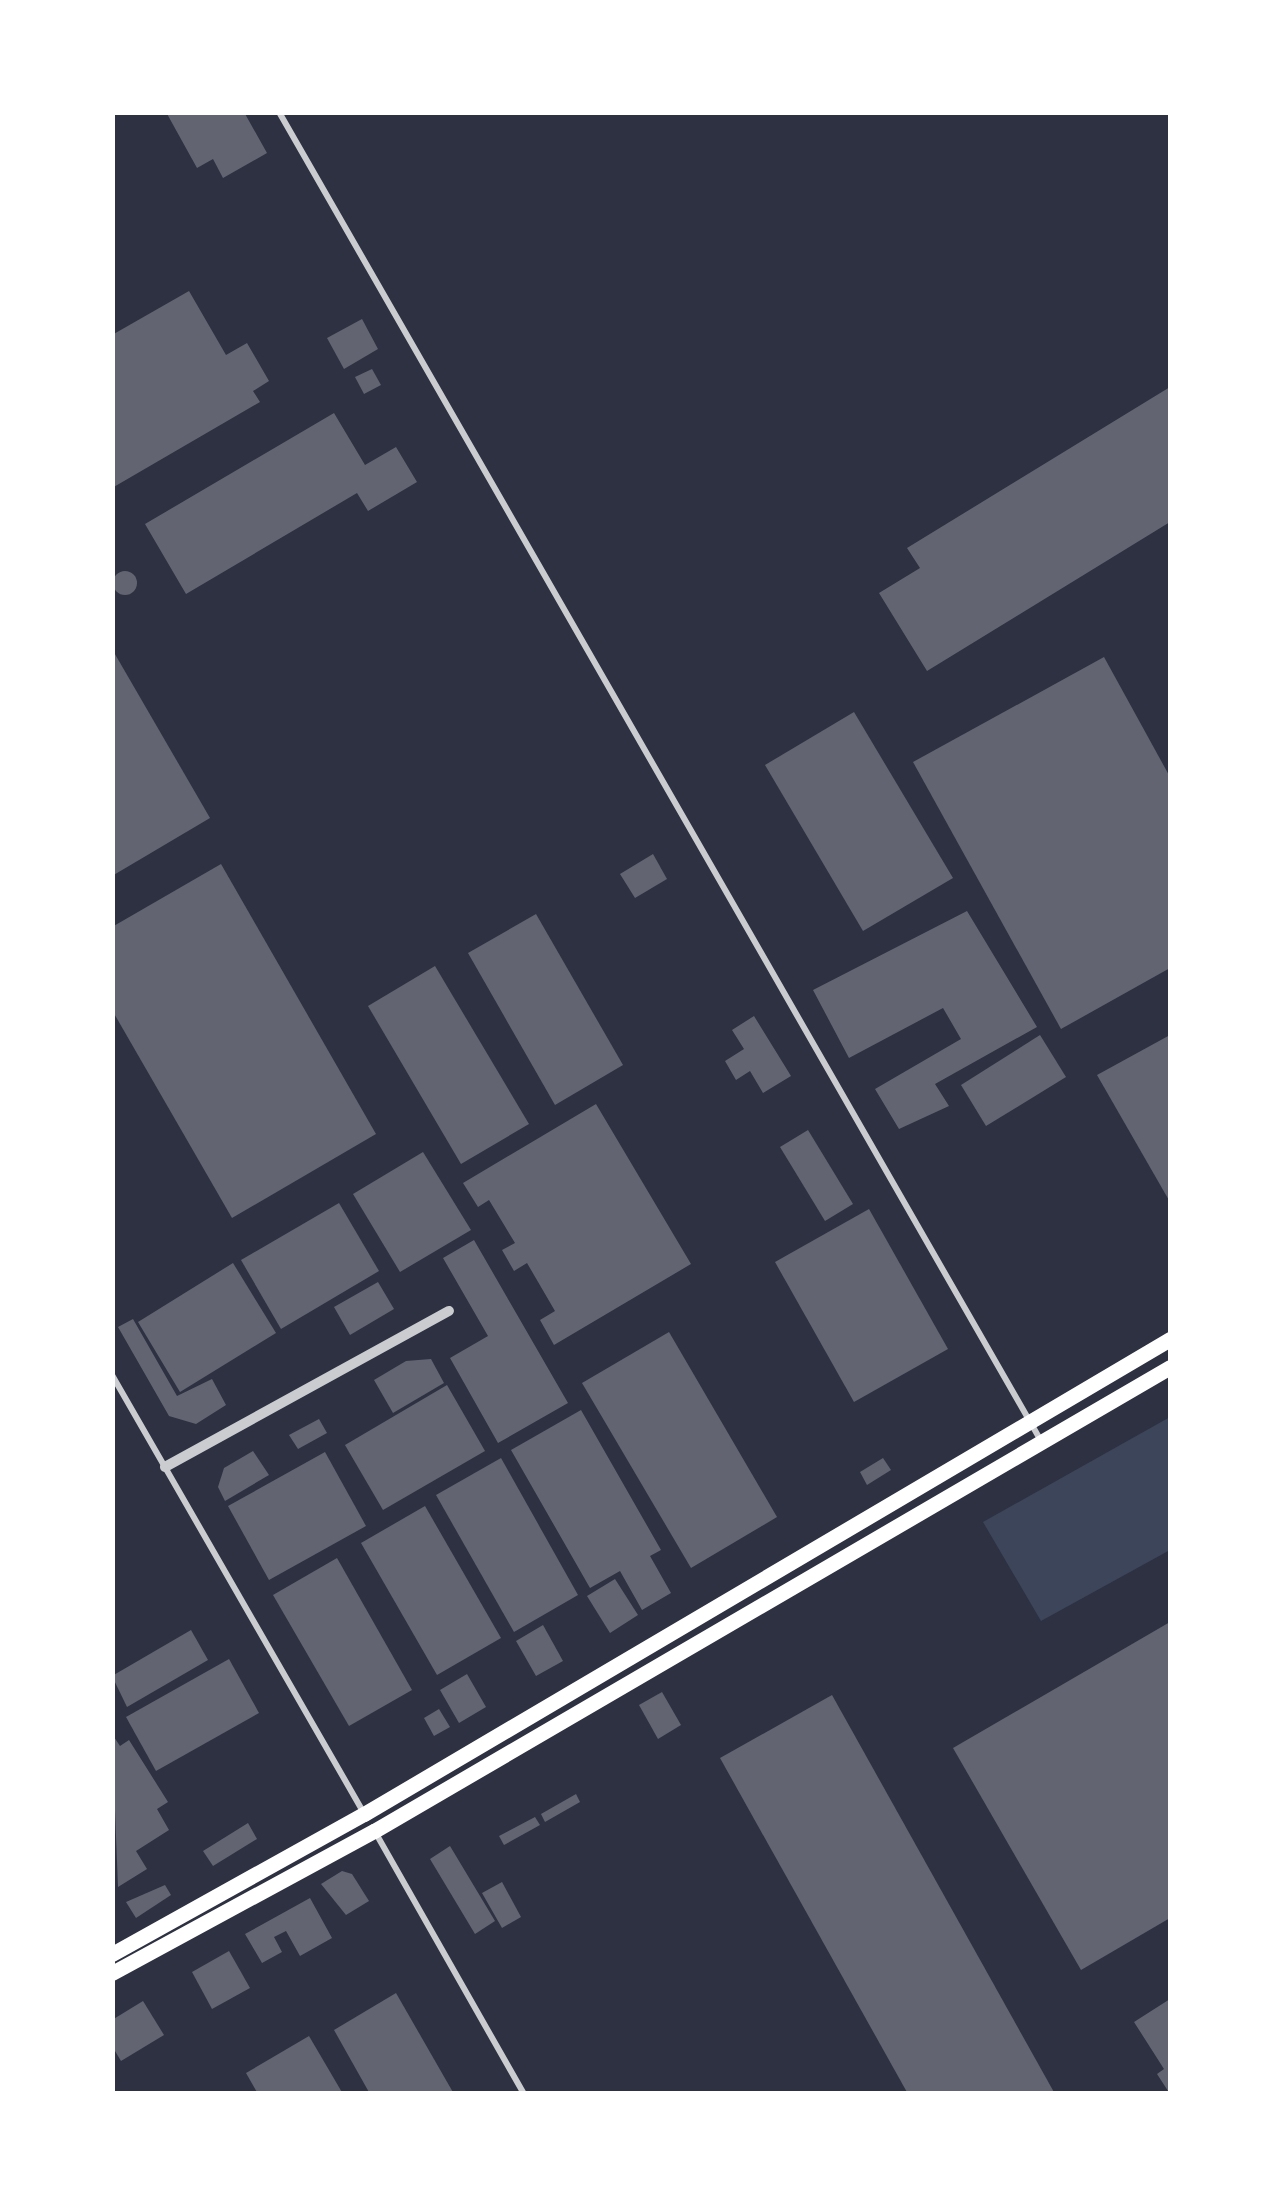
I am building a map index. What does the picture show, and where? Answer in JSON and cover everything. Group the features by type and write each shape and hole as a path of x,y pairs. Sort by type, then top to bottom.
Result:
{"main road":[{"path":"112,1954 364,1814 1170,1339"},
{"path":"112,1972 374,1831 1170,1367"}],"street":[{"path":"165,1468 449,1310"}],"lane":[{"path":"278,112 1041,1442"},
{"path":"112,1375 524,2094"}],"shaded area":[{"path":"1170,1417 1170,1550 1041,1621 983,1522"}],"building":[{"path":"166,112 244,112 267,153 223,178 213,159 197,168"},
{"path":"189,291 226,355 247,343 269,381 253,391 260,402 112,488 112,335"},
{"path":"362,319 378,349 344,369 327,338"},
{"path":"372,369 381,385 364,394 355,377"},
{"path":"1170,387 1170,522 927,671 879,593 920,568 907,548"},
{"path":"334,413 365,465 396,447 417,482 368,511 357,493 186,594 145,524"},
{"path":"125,571 137,583 125,595 113,583"},
{"path":"112,649 210,818 112,876"},
{"path":"1104,657 1170,777 1170,968 1061,1029 913,762"},
{"path":"854,712 953,878 863,931 765,765"},
{"path":"653,854 667,879 635,898 620,874"},
{"path":"221,864 376,1134 232,1218 112,1010 112,927"},
{"path":"967,911 1037,1027 935,1084 949,1106 899,1129 875,1089 961,1039 943,1008 849,1058 813,990"},
{"path":"536,914 623,1065 555,1105 468,953"},
{"path":"435,966 529,1124 461,1164 368,1006"},
{"path":"754,1016 791,1076 763,1093 750,1071 736,1080 725,1061 744,1049 732,1030"},
{"path":"1040,1035 1066,1077 986,1126 961,1085"},
{"path":"1170,1035 1170,1202 1097,1075"},
{"path":"596,1104 691,1264 554,1345 540,1320 555,1311 527,1263 514,1271 502,1250 515,1243 489,1200 478,1207 463,1183"},
{"path":"808,1130 853,1204 825,1221 780,1147"},
{"path":"423,1152 471,1230 400,1272 353,1194"},
{"path":"339,1203 379,1271 281,1329 241,1260"},
{"path":"869,1209 948,1349 854,1402 775,1262"},
{"path":"474,1240 568,1403 498,1443 450,1358 488,1336 443,1258"},
{"path":"233,1263 276,1333 180,1392 138,1322"},
{"path":"378,1282 394,1309 350,1335 334,1307"},
{"path":"133,1319 177,1396 212,1379 226,1405 196,1424 169,1416 118,1327"},
{"path":"669,1332 777,1517 691,1568 582,1383"},
{"path":"431,1359 444,1383 393,1413 374,1380 406,1361"},
{"path":"447,1385 485,1451 383,1510 345,1445"},
{"path":"581,1410 661,1550 650,1556 671,1593 642,1610 620,1571 590,1588 511,1450"},
{"path":"319,1419 327,1433 298,1449 289,1435"},
{"path":"253,1451 269,1475 225,1501 218,1487 224,1468"},
{"path":"325,1452 366,1526 269,1580 228,1506"},
{"path":"501,1458 578,1595 514,1632 436,1495"},
{"path":"883,1458 891,1470 867,1485 860,1472"},
{"path":"425,1506 501,1638 437,1675 361,1543"},
{"path":"337,1558 412,1690 349,1726 273,1595"},
{"path":"615,1579 638,1615 610,1633 587,1596"},
{"path":"1170,1622 1170,1918 1081,1970 953,1748"},
{"path":"543,1625 563,1661 536,1676 516,1641"},
{"path":"191,1630 208,1660 127,1707 112,1676"},
{"path":"229,1659 259,1713 156,1771 126,1717"},
{"path":"467,1674 486,1707 459,1723 440,1690"},
{"path":"662,1692 681,1725 658,1739 639,1705"},
{"path":"832,1695 1055,2094 908,2094 720,1758"},
{"path":"439,1709 450,1727 434,1736 424,1718"},
{"path":"112,1734 120,1746 129,1740 168,1802 157,1809 169,1830 136,1851 147,1869 118,1887"},
{"path":"576,1794 580,1802 545,1822 541,1814"},
{"path":"535,1817 540,1825 504,1845 499,1836"},
{"path":"248,1823 257,1839 213,1866 203,1851"},
{"path":"450,1846 495,1921 475,1934 430,1859"},
{"path":"342,1871 352,1874 369,1901 346,1915 321,1884"},
{"path":"502,1882 521,1917 502,1928 482,1893"},
{"path":"165,1885 171,1895 136,1918 126,1902"},
{"path":"310,1898 332,1938 300,1956 286,1931 274,1937 282,1952 262,1963 245,1934"},
{"path":"229,1951 250,1988 212,2009 192,1972"},
{"path":"396,1993 454,2094 370,2094 334,2030"},
{"path":"1170,1999 1170,2094 1157,2074 1164,2069 1134,2022"},
{"path":"143,2001 164,2035 121,2061 112,2046 112,2020"},
{"path":"309,2036 343,2094 258,2094 246,2073"}]}
